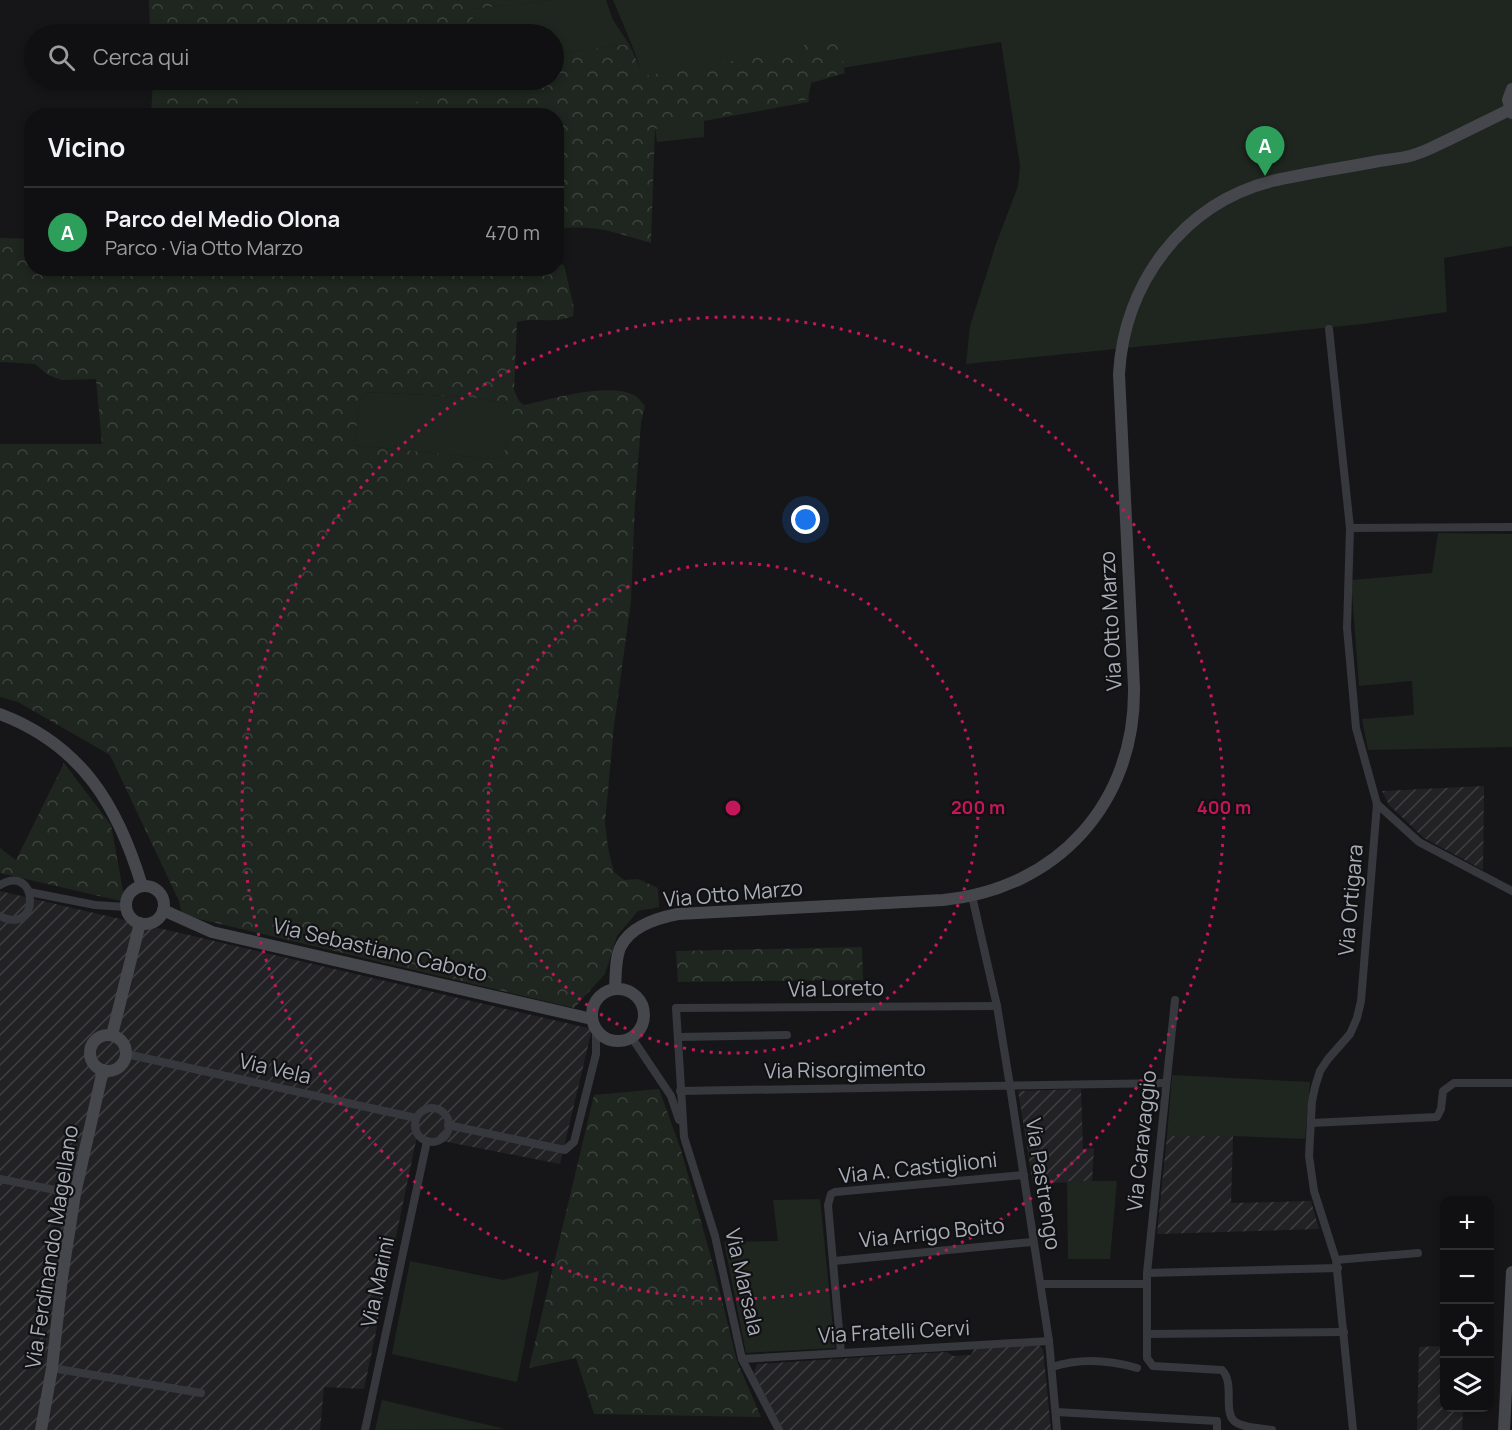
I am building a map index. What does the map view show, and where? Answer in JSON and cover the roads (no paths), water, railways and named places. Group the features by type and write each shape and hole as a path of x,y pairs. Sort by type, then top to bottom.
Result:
{"street":[{"path":"1511,111 1508,100 1512,89"},
{"name":"Via Otto Marzo","path":"615,989 621,946 638,929 649,922 667,916 943,900 972,896 998,889 1027,876 1047,864 1072,844 1102,808 1117,780 1128,750 1134,718 1119,367 1129,316 1139,289 1154,264 1172,241 1193,221 1217,204 1243,191 1285,178 1419,154 1511,111"},
{"name":"Via Ortigara","path":"1329,329 1350,528 1347,628 1356,728 1377,804 1361,1001 1350,1034 1320,1071 1312,1101 1309,1156 1314,1191 1337,1264 1353,1430"},
{"path":"1350,528 1512,527"},
{"path":"0,714 49,738 84,769 121,827 132,851 142,886"},
{"path":"1377,804 1419,842 1512,891"},
{"path":"0,885 8,881 15,881 26,886 31,904 24,915 12,920 0,916"},
{"path":"142,886 154,888 162,897 163,910 156,919 146,923 140,923 130,917 126,907 126,901 132,891 142,886"},
{"path":"29,892 95,905 126,907"},
{"name":"Via Pastrengo","path":"972,896 997,1006 1010,1086 1032,1242 1049,1341 1057,1430"},
{"name":"Via Sebastiano Caboto","path":"163,910 212,932 594,1023"},
{"path":"112,1035 140,923"},
{"path":"615,989 624,989 632,993 644,1006 643,1024 632,1038 624,1041 608,1039 594,1023 592,1010 600,996 615,989"},
{"name":"Via Caravaggio","path":"1175,1000 1147,1273 1147,1358 1153,1366 1222,1370 1226,1374 1231,1415 1234,1420 1244,1425 1272,1430"},
{"name":"Via Loreto","path":"676,1008 997,1006"},
{"name":"Via Marsala","path":"676,1008 684,1137"},
{"name":"Via Vela","path":"126,1054 416,1118 424,1110 435,1109 445,1115 448,1125 565,1150 574,1142 596,1054 594,1023"},
{"path":"112,1035 120,1040 126,1054 118,1068 103,1070 93,1063 90,1052 92,1045 100,1037 112,1035"},
{"path":"678,1037 787,1035"},
{"name":"Via Marsala","path":"632,1038 671,1096 715,1236 742,1359 779,1430"},
{"name":"Via Ferdinando Magellano","path":"41,1430 52,1368 62,1278 75,1194 103,1070"},
{"name":"Via Risorgimento","path":"680,1091 1166,1083"},
{"path":"1311,1123 1432,1118 1440,1114 1443,1091 1454,1083 1512,1083"},
{"path":"416,1118 415,1130 427,1141 441,1139 448,1125"},
{"name":"Via Marini","path":"365,1430 427,1141"},
{"name":"Via A. Castiglioni","path":"842,1353 829,1197 835,1192 1024,1175"},
{"path":"0,1179 75,1194"},
{"name":"Via Arrigo Boito","path":"834,1261 1032,1242"},
{"path":"1147,1273 1337,1264 1418,1252"},
{"path":"1504,1430 1512,1272"},
{"path":"1041,1284 1147,1284"},
{"path":"1147,1334 1344,1332"},
{"name":"Via Fratelli Cervi","path":"742,1359 1049,1341"},
{"path":"1052,1367 1110,1361 1137,1368"},
{"path":"52,1368 201,1393"},
{"path":"1056,1412 1218,1420 1217,1430"}],"place":[{"name":"Parco del Medio Olona","path":"1265,176"}]}
